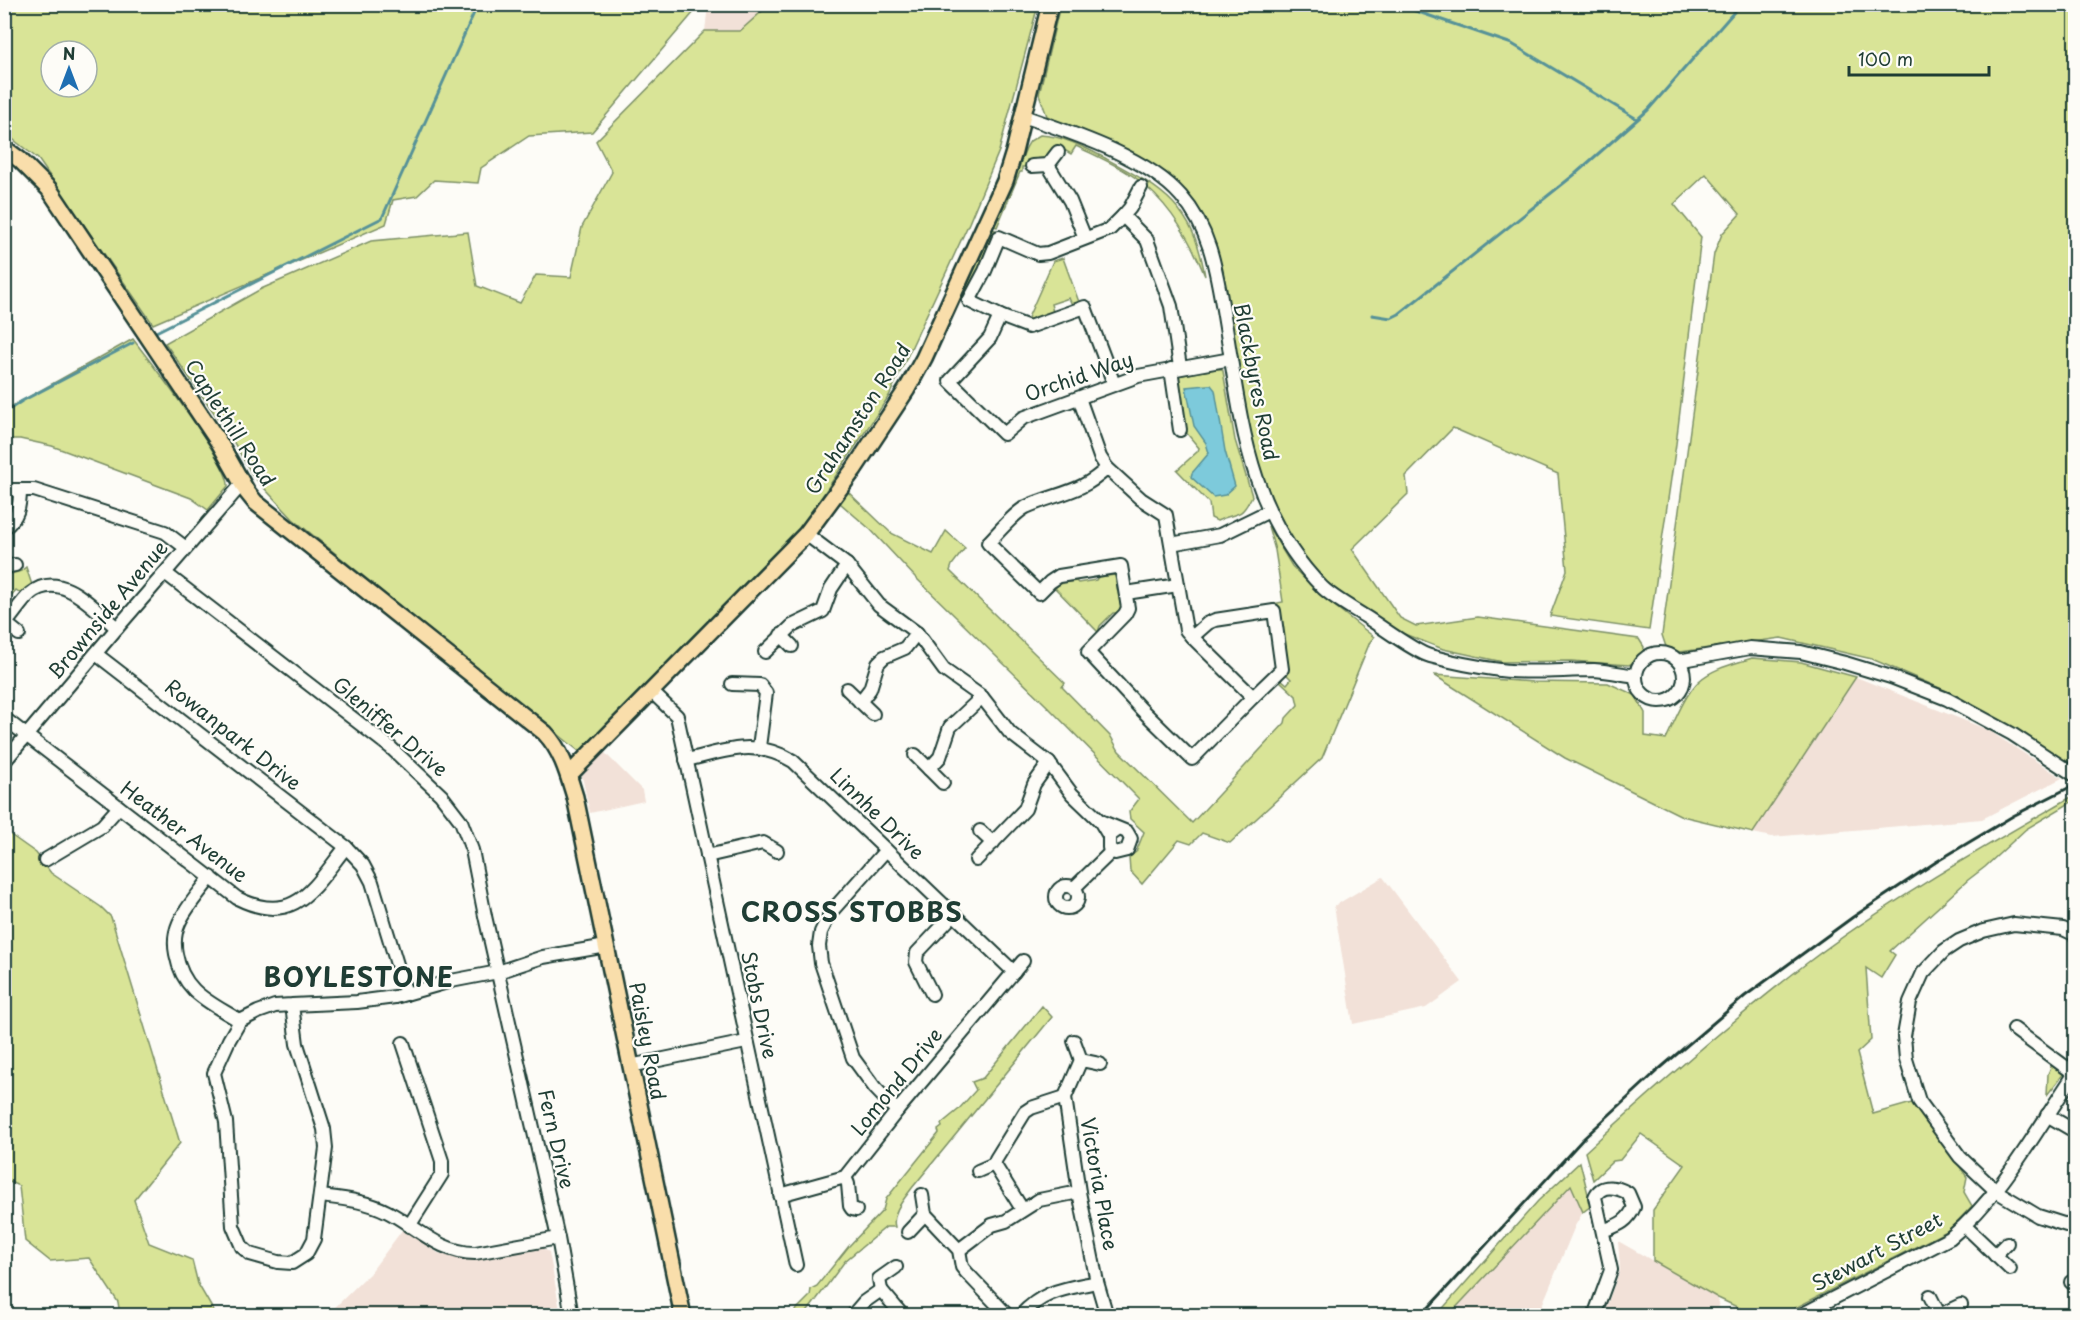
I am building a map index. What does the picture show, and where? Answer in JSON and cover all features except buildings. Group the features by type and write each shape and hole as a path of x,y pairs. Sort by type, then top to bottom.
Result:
{"main road":[{"name":"Grahamston Road","path":"569,776 806,534 854,469 907,389 924,358 1005,181 1050,4"},
{"name":"Caplethill Road","path":"4,148 49,189 220,444 242,484 255,502 545,733 556,745 569,776"},
{"name":"Paisley Road","path":"569,776 607,946 683,1316"}],"street":[{"name":"Blackbyres Road","path":"1023,116 1065,130 1143,166 1163,179 1180,195 1196,217 1212,252 1247,452 1269,511 1286,543 1324,589 1428,656 1501,670 1598,670 1636,676"},
{"path":"1032,166 1048,165 1058,152"},
{"path":"1048,165 1070,201 1085,238"},
{"path":"1114,384 1085,308 1029,327 969,301 999,237 1038,254 1048,253 1110,229 1130,208 1141,187"},
{"path":"1123,216 1147,240 1171,306 1180,430"},
{"name":"Orchid Way","path":"1000,316 990,338 950,381 1004,434 1023,418 1114,384 1175,368 1232,359"},
{"path":"1078,398 1100,457 1107,468 1141,499 1166,515 1185,628 1253,697"},
{"path":"1107,468 1086,486 1024,508 988,543 1039,593 1059,576 1121,566 1128,608 1125,614 1088,652 1192,759 1282,669 1274,612 1215,620 1192,637"},
{"name":"Brownside Avenue","path":"4,762 242,484"},
{"path":"4,528 13,521 20,506 20,490"},
{"path":"4,492 34,490 165,532 186,548"},
{"path":"1171,543 1220,535 1269,511"},
{"path":"806,534 847,566 879,605 917,633 944,670 982,697 1010,733 1049,763 1072,794 1100,821 1123,831 1131,843 1127,850 1120,853 1112,851 1108,844 1123,831"},
{"path":"765,652 797,622 823,611 831,589 847,566"},
{"name":"Gleniffer Drive","path":"165,573 390,747 441,795 467,833 498,972"},
{"path":"20,634 5,623 30,594 43,587 58,585 70,589 117,628"},
{"path":"1126,593 1178,585"},
{"path":"860,702 870,689 878,663 884,657 905,648 917,633"},
{"path":"781,636 792,646"},
{"path":"1678,661 1750,648 1801,652 1845,663 1891,677 1947,699 2012,734 2076,776"},
{"path":"1664,653 1678,661 1684,675 1683,682 1675,695 1661,700 1650,698 1641,691 1636,676 1642,661 1648,656 1664,653"},
{"name":"Rowanpark Drive","path":"96,654 346,847 363,864 372,882 406,994"},
{"path":"732,684 760,685 766,693 759,747"},
{"path":"847,689 873,714"},
{"name":"Stobs Drive","path":"652,692 677,716 796,1265"},
{"path":"929,769 940,757 950,727 982,697"},
{"name":"Heather Avenue","path":"4,718 237,898 252,906 266,909 278,908 306,896 346,847"},
{"name":"Linnhe Drive","path":"686,760 747,747 759,747 793,761 1014,972"},
{"path":"915,755 943,783"},
{"path":"976,860 1025,808 1034,784 1049,763"},
{"path":"49,853 102,826 119,807"},
{"path":"980,831 993,843"},
{"path":"707,856 763,843 777,851"},
{"path":"886,850 831,912 822,932 819,946 821,963 853,1058 875,1088 897,1111"},
{"path":"1074,888 1112,851"},
{"path":"211,878 180,920 176,931 175,950 178,968 184,981 201,996 240,1021"},
{"path":"932,994 916,962 917,953 953,915"},
{"path":"2076,935 2063,929 2014,924 1983,931 1959,941 1944,951 1923,973 1910,1002 1904,1036 1906,1059 1919,1101 1960,1157 1996,1191 2038,1216 2076,1228"},
{"path":"292,1005 297,1044 324,1129 326,1148 314,1239 306,1254 292,1263 278,1262 250,1254 242,1247 233,1226 225,1122 214,1073 228,1040 240,1021 258,1011 275,1006 292,1005 357,1002 406,994 451,981 498,972 543,957 607,946"},
{"name":"Lomond Drive","path":"845,1177 897,1111 1023,961"},
{"name":"Fern Drive","path":"498,972 558,1238 572,1316"},
{"path":"2014,1029 2075,1073"},
{"path":"1074,1041 1081,1060 1100,1064"},
{"path":"630,1066 746,1042"},
{"path":"403,1043 442,1161 442,1174 409,1226"},
{"name":"Victoria Place","path":"1081,1060 1065,1097 1079,1192 1097,1282 1107,1316"},
{"name":"Stewart Street","path":"1799,1316 1950,1238 1965,1226 1996,1191 2075,1073"},
{"path":"978,1172 994,1164 1025,1112 1065,1097"},
{"path":"2047,1115 2076,1132"},
{"path":"994,1164 1022,1209"},
{"path":"780,1195 845,1177 850,1206 856,1210"},
{"path":"959,1250 992,1225 1006,1221 1039,1200 1079,1192"},
{"path":"321,1196 365,1202 390,1213 448,1250 461,1253 475,1253 558,1238"},
{"path":"922,1196 925,1214 959,1250 962,1267 1008,1316"},
{"path":"908,1232 925,1214"},
{"path":"1965,1226 2010,1269"},
{"path":"1594,1316 1611,1270 1603,1231"},
{"path":"1995,1255 2007,1243"},
{"path":"896,1267 879,1279 881,1290 903,1316"},
{"path":"1020,1316 1032,1302 1053,1292 1097,1282"},
{"path":"852,1316 864,1302 881,1290"},
{"path":"1930,1296 1940,1315 1961,1305"}],"shaded area":[{"path":"708,5 769,5 740,31 705,31"},
{"path":"1856,677 1988,730 2062,778 1982,819 1772,837 1753,833"},
{"path":"604,752 642,790 644,801 590,813 582,776"},
{"path":"1383,877 1462,982 1426,1008 1353,1024 1334,906"},
{"path":"1571,1184 1583,1212 1538,1315 1449,1316"},
{"path":"403,1229 438,1253 463,1260 542,1248 549,1252 561,1315 326,1316 370,1273"},
{"path":"1618,1241 1718,1298 1719,1315 1603,1316 1620,1270"}],"green space":[{"path":"5,4 700,5 592,132 529,136 481,168 478,183 434,180 417,196 393,200 386,224 153,324 38,159 5,133"},
{"path":"769,5 1038,5 999,151 969,223 889,396 799,531 580,752 293,519 253,476 229,434 165,343 261,289 371,241 468,232 477,286 520,303 536,275 571,277 582,227 612,172 596,141 705,31 740,31"},
{"path":"1060,5 2075,5 2075,772 2022,735 1956,695 1872,659 1781,638 1680,652 1666,647 1662,635 1714,254 1722,234 1740,214 1706,174 1674,204 1701,237 1676,444 1649,630 1550,616 1567,570 1558,474 1453,428 1406,476 1408,494 1352,549 1400,618 1416,626 1478,617 1639,639 1644,647 1642,658 1629,665 1571,661 1503,662 1443,649 1399,632 1353,603 1319,576 1288,533 1263,488 1247,425 1216,245 1196,204 1170,175 1047,116 1039,94"},
{"path":"1040,135 1057,137 1082,146 1144,180 1173,202 1193,232 1205,276 1186,235 1159,199 1130,174 1076,146 1071,154 1056,145 1045,158 1027,160 1028,167 1022,167 1022,172 1020,172 997,227 994,226 1026,148 1030,141"},
{"path":"993,229 997,231 964,303 960,299"},
{"path":"1063,258 1079,302 1072,305 1069,298 1051,304 1053,312 1027,320 1053,261"},
{"path":"133,339 188,413 225,475 228,486 208,510 191,498 52,446 20,439 5,439 5,410"},
{"path":"1216,369 1223,371 1235,440 1252,496 1241,512 1217,521 1211,518 1209,503 1177,470 1199,448 1184,430 1176,376"},
{"path":"847,491 891,533 933,554 946,531 965,548 950,571 1065,683 1062,687 1111,737 1119,751 1192,823 1285,723 1286,718 1298,705 1296,696 1280,681 1287,684 1291,679 1284,672 1272,604 1283,602 1275,550 1268,526 1292,566 1318,593 1374,637 1322,758 1230,843 1202,833 1191,844 1179,840 1142,884 1130,871 1129,857 1136,852 1144,832 1130,819 1129,812 1139,799 915,577 871,530 840,503"},
{"path":"26,567 32,585 22,594 16,590 5,603 11,609 5,613 4,576 21,571"},
{"path":"1115,575 1121,608 1100,626 1098,632 1055,588 1059,584 1076,581 1078,583"},
{"path":"1752,658 1801,662 1856,677 1753,833 1682,816 1565,758 1434,675 1533,682 1608,683 1635,695 1645,713 1645,736 1666,739 1685,701 1699,681 1717,670"},
{"path":"2073,796 2075,800 2026,829 1890,951 1895,955 1881,978 1866,968 1871,1040 1857,1053 1873,1114 1915,1102 1967,1177 1964,1192 1972,1206 1949,1230 1791,1310 1786,1315 1754,1315 1718,1298 1653,1261 1653,1210 1685,1165 1641,1134 1620,1160 1613,1161 1593,1180 1585,1152 1722,1031 1807,963 1937,875"},
{"path":"5,831 36,853 51,873 101,907 111,917 180,1143 134,1200 149,1243 192,1260 198,1284 216,1315 120,1315 118,1302 89,1258 50,1261 25,1241 19,1186 5,1180"},
{"path":"1042,1006 1052,1017 905,1197 895,1217 895,1227 886,1227 845,1261 805,1315 795,1311 810,1296 811,1289 817,1286 849,1246 883,1210 886,1199 939,1133 941,1124 958,1110 976,1090 972,1082 983,1078"},
{"path":"2053,1062 2065,1072 2047,1095 2048,1074"},
{"path":"1580,1162 1591,1206 1583,1212 1571,1185 1449,1315 1436,1316 1538,1201"}],"water":[{"path":"1211,385 1215,390 1225,451 1235,486 1225,495 1213,497 1191,477 1209,453 1206,443 1194,426 1186,387"}],"waterway":[{"path":"156,332 382,218 478,4"},
{"path":"1395,4 1512,44 1637,119"},
{"path":"1372,315 1391,318 1399,314 1574,175 1648,110 1741,4"},
{"path":"4,413 22,401 133,343"}],"railway":[{"path":"1421,1316 1583,1139 1657,1071 1745,996 1853,917 1936,862 2013,816 2076,784"}],"district":[{"name":"CROSS STOBBS","path":"852,913"},
{"name":"BOYLESTONE","path":"359,978"}]}
